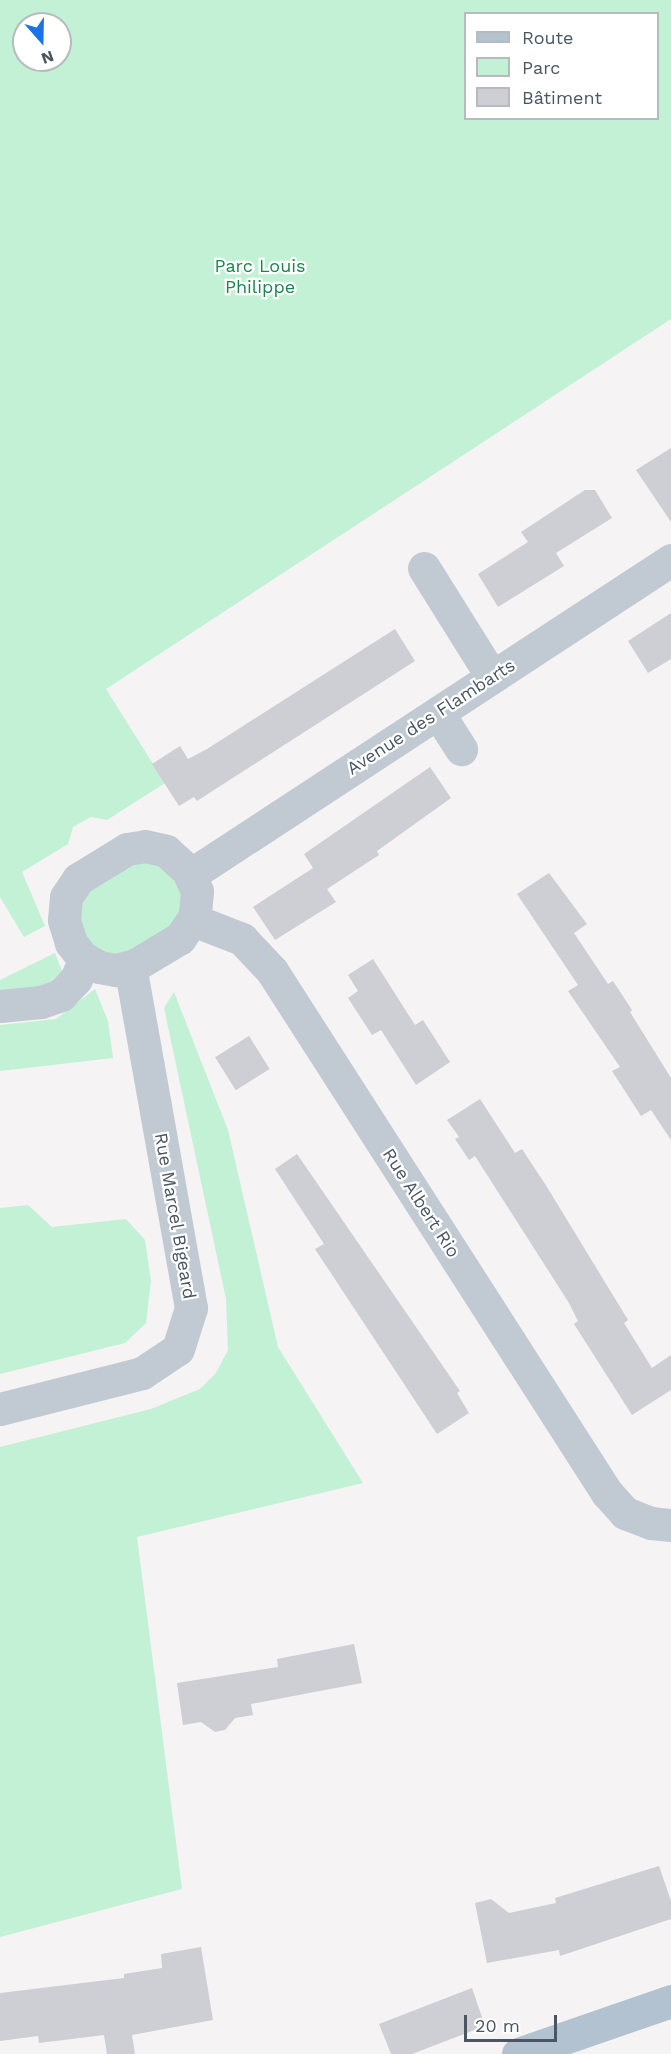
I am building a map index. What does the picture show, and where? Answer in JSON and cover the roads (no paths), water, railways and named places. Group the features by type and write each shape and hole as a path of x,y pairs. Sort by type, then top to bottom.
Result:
{"main road":[{"path":"518,2054 671,2001"}],"street":[{"name":"Avenue des Flambarts","path":"190,875 671,560"},
{"path":"424,568 492,677"},
{"path":"438,713 461,749"},
{"path":"146,846 175,857 190,875 198,899 194,920 180,938 130,966 108,969 85,959 71,943 64,920 66,897 78,879 127,849 146,846"},
{"name":"Rue Albert Rio","path":"194,920 242,939 272,971 607,1493 624,1513 651,1523 671,1525"},
{"path":"0,1006 41,1002 61,994 76,979 85,959"},
{"name":"Rue Marcel Bigeard","path":"0,1409 141,1373 178,1349 191,1308 130,966"}],"park label":[{"name":"Parc Louis Philippe","path":"260,277"}]}
